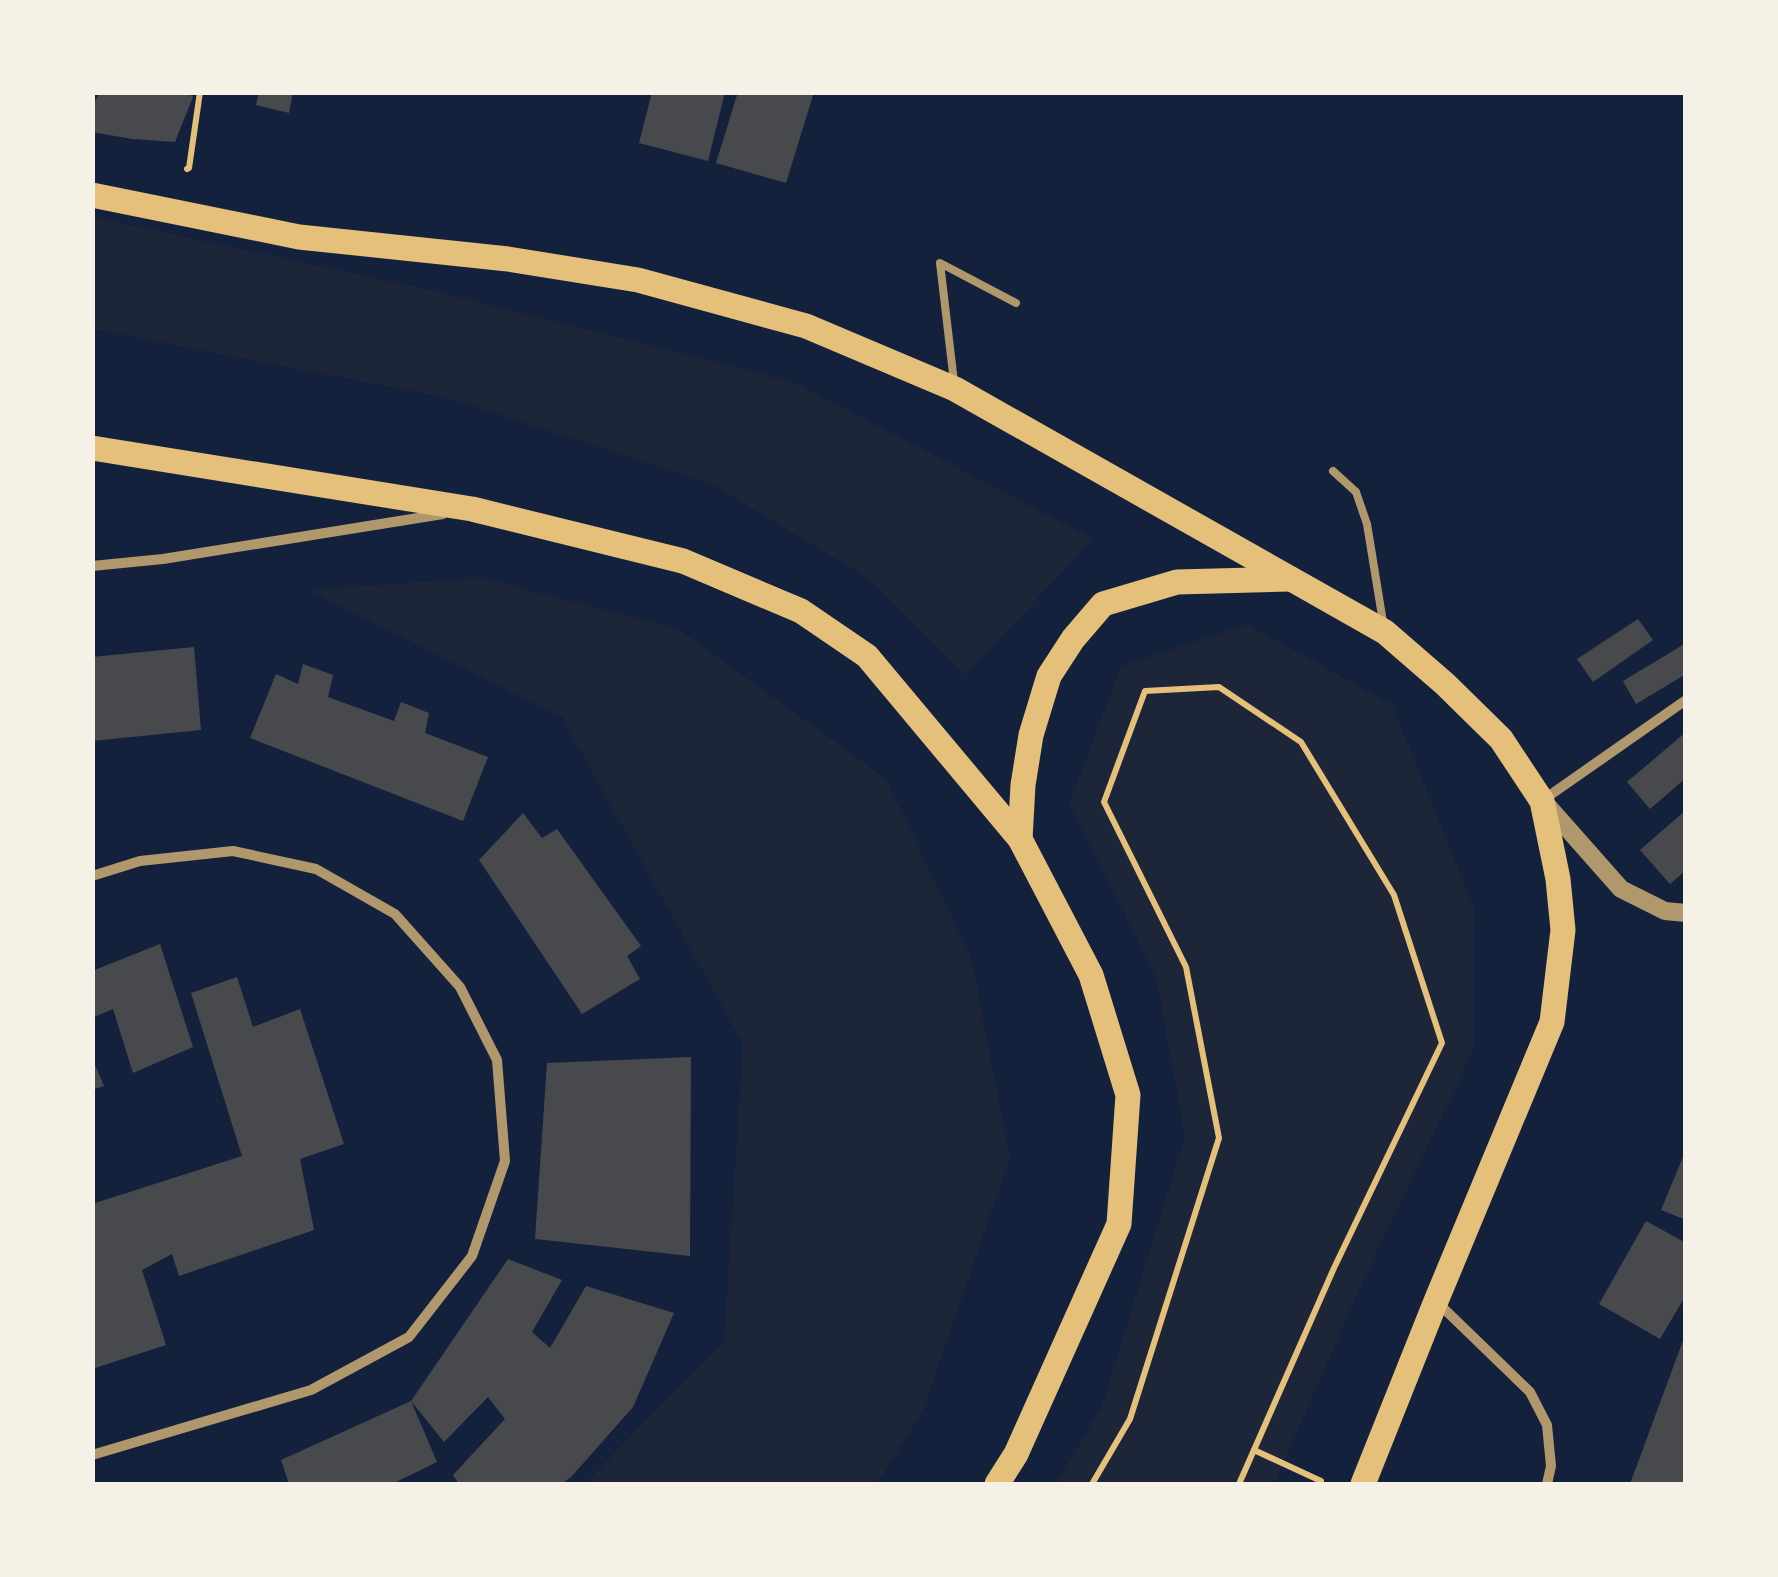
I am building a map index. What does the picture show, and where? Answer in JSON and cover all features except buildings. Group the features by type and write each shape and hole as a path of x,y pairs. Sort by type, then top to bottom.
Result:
{"main road":[{"path":"92,195 300,237 508,259 638,280 806,326 954,388 1324,596 1384,632 1501,739 1542,800 1558,879 1563,930 1552,1022 1363,1484"},
{"path":"92,448 472,509 682,561 801,611 867,656 1020,839 1091,975 1128,1095 1119,1224 1016,1454 997,1484"},
{"path":"1020,839 1031,735 1049,676 1072,639 1102,604 1177,582 1290,579"}],"street":[{"path":"92,566 163,559 472,509"},
{"path":"1686,700 1542,800 1621,889 1665,911 1686,912"},
{"path":"92,876 140,861 232,851 316,868 395,914 460,987 497,1060 504,1161 472,1256 409,1336 311,1390 92,1455"},
{"path":"1436,1301 1530,1392 1546,1425 1552,1466 1547,1484"}],"lane":[{"path":"954,388 940,263 1016,303"},
{"path":"1332,471 1356,492 1367,524 1384,632"}],"path":[{"path":"189,168 200,92"},
{"path":"1145,691 1219,687 1301,742 1394,896 1442,1044 1334,1268 1239,1484"},
{"path":"1254,1450 1328,1484"}],"shaded area":[{"path":"93,217 444,293 796,383 1093,539 966,675 871,580 712,484 448,398 93,329"},
{"path":"482,578 677,628 885,778 971,956 1010,1158 923,1410 877,1484 584,1484 724,1342 743,1043 562,717 309,590"},
{"path":"1247,624 1392,705 1474,907 1473,1051 1363,1281 1274,1484 1056,1484 1102,1406 1185,1136 1156,977 1069,804 1121,666"}]}
